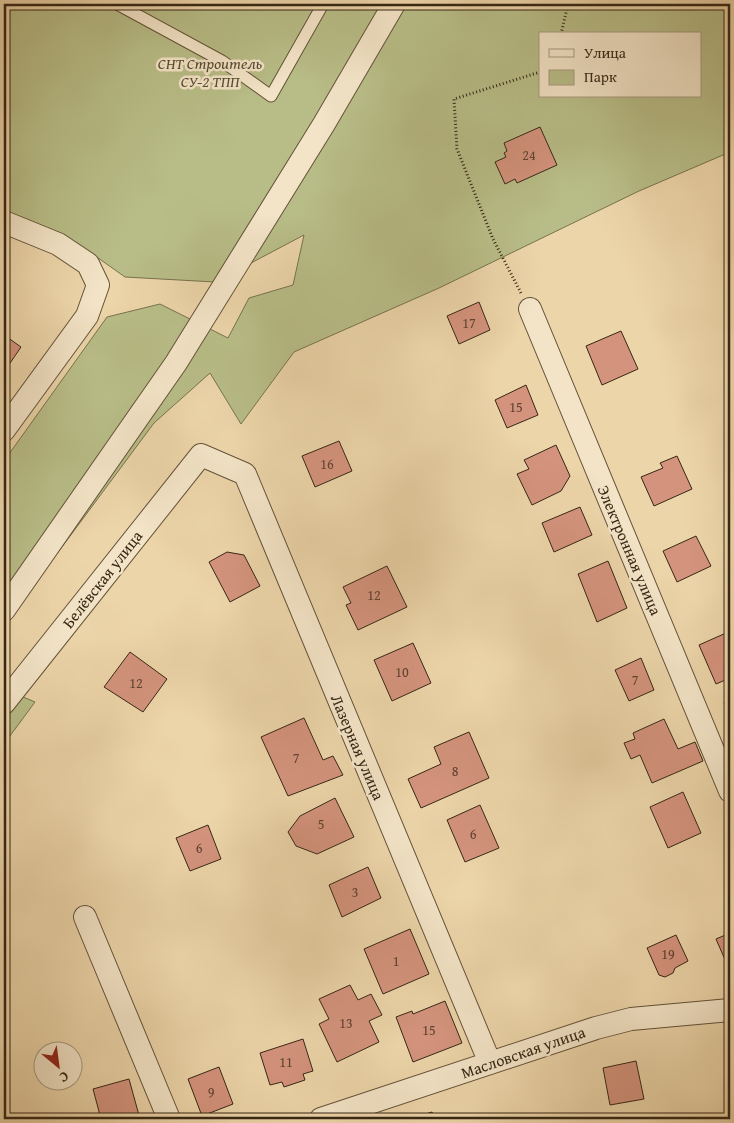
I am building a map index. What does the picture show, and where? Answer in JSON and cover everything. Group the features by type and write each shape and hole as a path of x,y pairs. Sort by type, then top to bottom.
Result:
{"street":[{"path":"4,610 176,363 324,124 394,4"},
{"path":"4,222 58,244 81,259 88,264 98,285 87,316 4,430"},
{"name":"Электронная улица","path":"530,308 730,791"},
{"name":"Белёвская улица","path":"4,703 201,455"},
{"name":"Лазерная улица","path":"201,455 245,474 490,1063"},
{"path":"85,917 168,1119"},
{"name":"Масловская улица","path":"321,1119 596,1028 631,1019 730,1010"}],"lane":[{"path":"117,4 222,61 271,96 323,4"}],"path":[{"path":"561,32 568,4"},
{"path":"530,308 493,239 457,149 454,100 539,72"}],"green space":[{"name":"СНТ Строитель СУ-2 ТПП","path":"4,4 730,4 730,152 639,191 439,288 294,352 241,424 210,373 154,423 4,625 4,461 107,317 160,304 228,338 249,298 293,285 304,235 215,282 125,277 77,243 4,213"},
{"path":"4,689 35,702 4,744"}],"building":[{"path":"540,127 557,165 517,183 515,179 505,184 495,162 506,157 504,153 507,151 504,143"},
{"path":"479,302 490,330 459,344 447,316"},
{"path":"621,331 638,369 602,385 586,346"},
{"path":"4,335 21,347 4,372"},
{"path":"526,385 538,415 507,428 495,400"},
{"path":"339,441 352,471 315,487 302,456"},
{"path":"556,445 570,476 561,491 532,505 517,474 529,469 524,460"},
{"path":"677,456 692,489 654,506 641,477 663,468 660,463"},
{"path":"580,507 592,535 554,552 542,523"},
{"path":"696,536 711,566 677,582 663,551"},
{"path":"227,552 244,555 260,586 230,602 209,562"},
{"path":"608,561 627,608 597,622 578,574"},
{"path":"387,566 407,607 358,630 346,605 351,603 343,587"},
{"path":"726,633 730,643 730,678 716,684 699,645"},
{"path":"413,643 431,683 392,701 374,660"},
{"path":"130,652 167,679 143,712 104,687"},
{"path":"641,658 654,690 629,701 615,670"},
{"path":"730,700 730,716 724,703"},
{"path":"304,718 323,760 333,756 343,775 288,796 261,737"},
{"path":"664,719 678,749 695,742 703,761 652,783 640,755 631,759 624,743 635,739 633,733"},
{"path":"469,732 489,778 421,808 408,779 441,764 434,747"},
{"path":"683,792 701,833 668,848 650,807"},
{"path":"335,798 354,837 317,854 296,846 288,832 300,816"},
{"path":"480,805 499,848 465,862 447,820"},
{"path":"208,825 221,859 190,871 176,838"},
{"path":"368,867 381,898 342,917 329,885"},
{"path":"410,929 429,974 383,994 364,949"},
{"path":"730,933 730,960 726,962 716,939"},
{"path":"676,935 688,961 675,968 673,973 665,977 659,975 647,948"},
{"path":"350,985 358,1000 371,994 382,1015 369,1021 379,1042 337,1062 319,1024 329,1019 319,999"},
{"path":"445,1001 462,1043 413,1062 396,1017 412,1011 413,1014"},
{"path":"303,1039 313,1071 303,1074 305,1080 284,1087 282,1082 270,1085 260,1053"},
{"path":"636,1061 644,1099 610,1105 603,1068"},
{"path":"219,1067 233,1104 202,1116 188,1079"},
{"path":"129,1079 140,1119 101,1119 93,1089"},
{"path":"432,1112 435,1119 410,1119"}]}
